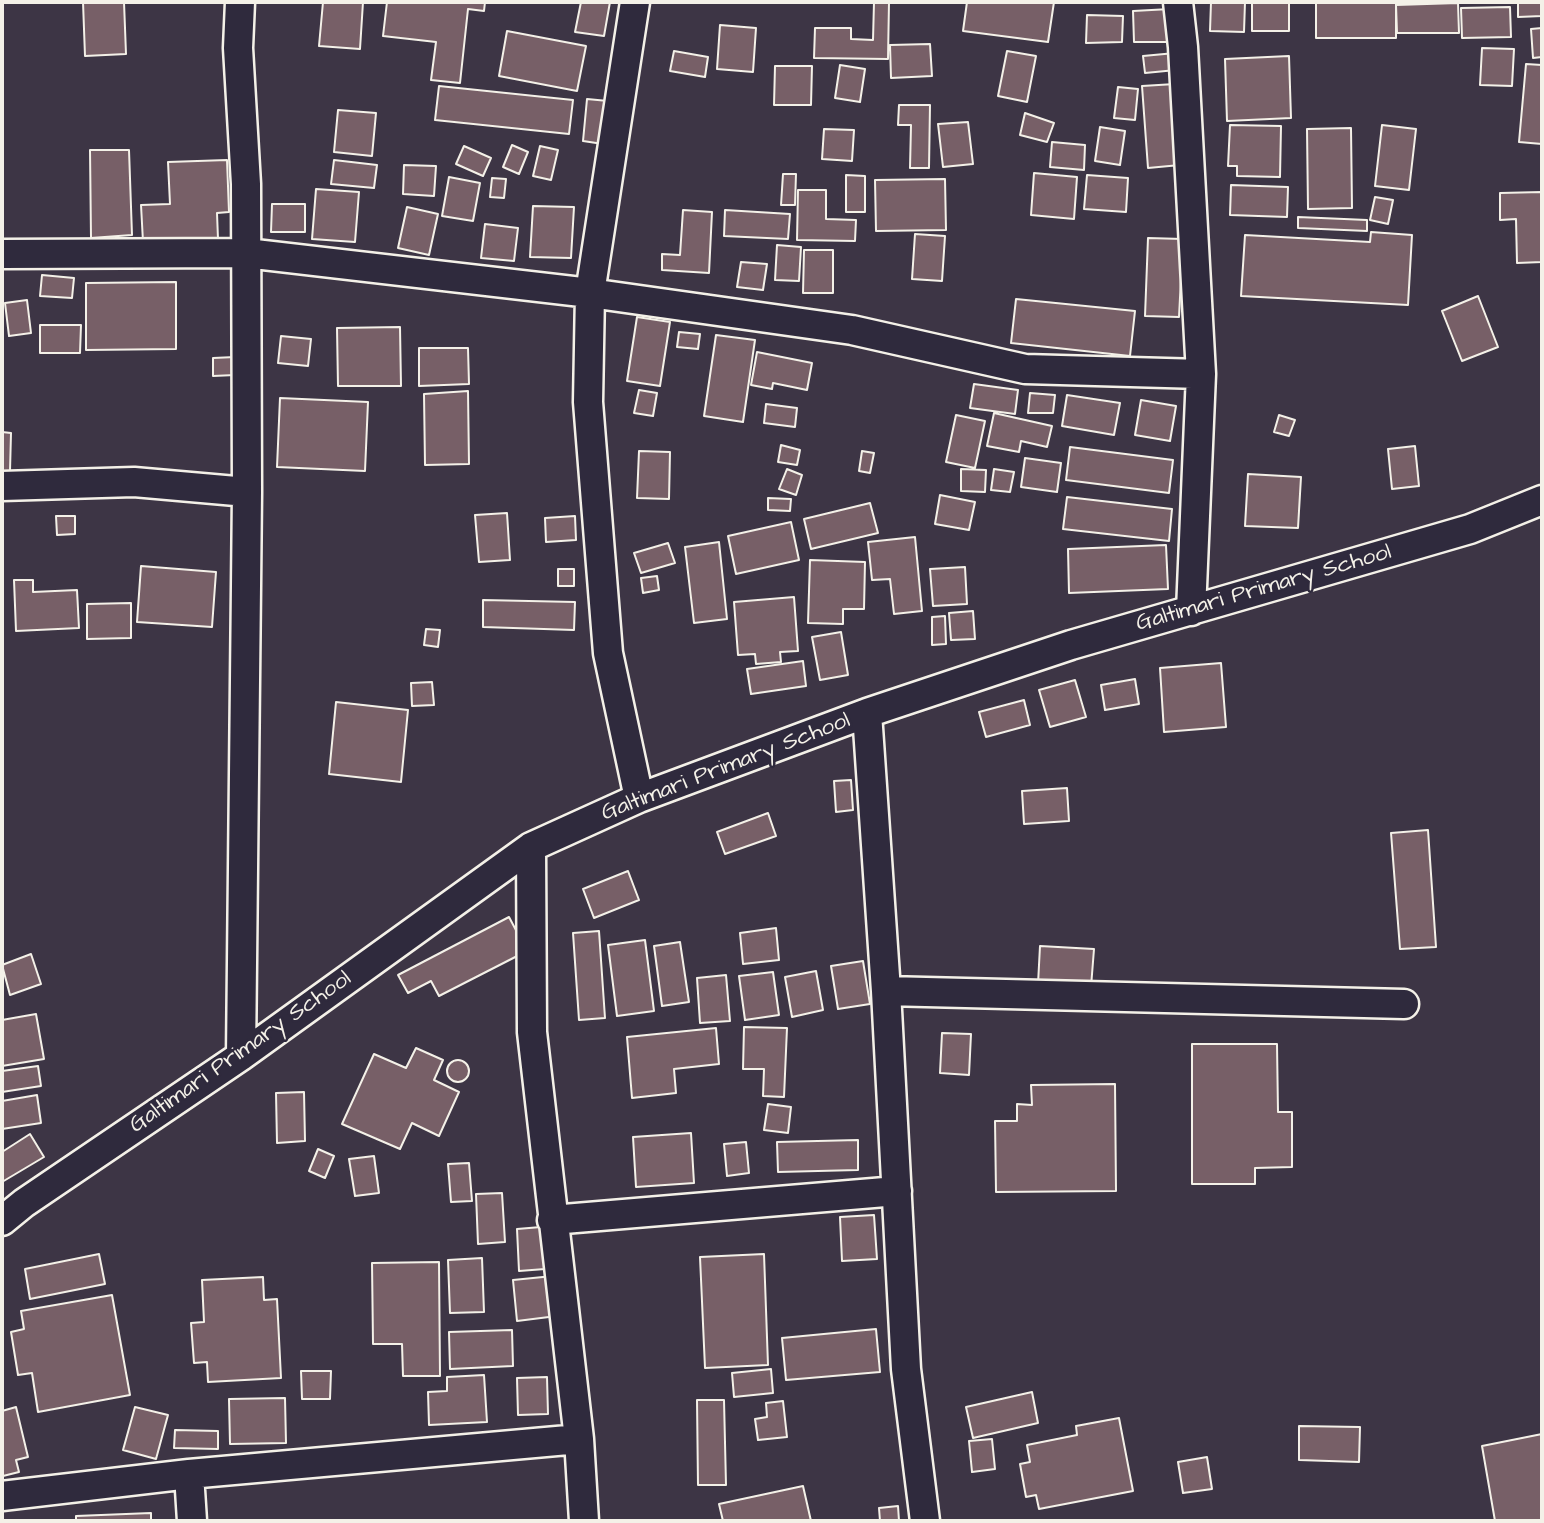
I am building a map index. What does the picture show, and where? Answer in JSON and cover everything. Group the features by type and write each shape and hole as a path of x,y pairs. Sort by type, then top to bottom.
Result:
{"street":[{"path":"240,2 238,48 246,184 247,492 241,1056"},
{"path":"635,2 590,293 588,402 608,653 639,798"},
{"path":"1178,2 1183,47 1200,374 1191,611"},
{"path":"2,254 246,253 590,293 852,330 1026,369 1200,374"},
{"path":"2,486 134,482 247,492"},
{"name":"Galtimari Primary School","path":"2,1221 24,1203 241,1056 531,847 639,798 867,713 1071,645 1470,529 1542,500"},
{"path":"867,713 886,991 906,1369 925,1521"},
{"path":"531,847 532,1032 579,1439 584,1521"},
{"path":"886,991 1404,1004"},
{"path":"552,1220 897,1191"},
{"path":"2,1496 189,1474 579,1439"},
{"path":"189,1474 192,1521"}],"building":[{"path":"83,2 124,2 126,54 85,56"},
{"path":"323,2 363,2 360,49 319,46"},
{"path":"387,2 485,2 484,11 468,9 460,83 431,80 436,42 383,36"},
{"path":"581,2 610,2 604,36 575,32"},
{"path":"874,2 889,2 888,59 814,58 815,28 851,28 851,39 873,40"},
{"path":"967,2 1054,2 1048,42 963,31"},
{"path":"1211,2 1245,2 1244,32 1210,31"},
{"path":"1252,2 1289,2 1289,31 1252,31"},
{"path":"1316,2 1396,2 1396,38 1316,38"},
{"path":"1518,2 1542,2 1542,16 1518,17"},
{"path":"1458,3 1459,33 1397,33 1396,5"},
{"path":"1510,7 1511,37 1462,38 1461,8"},
{"path":"1170,9 1171,42 1134,42 1133,11"},
{"path":"1087,15 1123,16 1122,42 1086,43"},
{"path":"720,25 756,28 753,72 717,69"},
{"path":"1542,28 1542,57 1533,58 1531,29"},
{"path":"507,31 586,46 577,91 499,76"},
{"path":"930,44 932,76 891,78 890,45"},
{"path":"1482,48 1514,49 1512,86 1480,85"},
{"path":"674,51 708,57 705,77 670,71"},
{"path":"1007,51 1036,56 1027,102 998,96"},
{"path":"1175,53 1176,70 1145,73 1143,56"},
{"path":"1289,56 1291,118 1227,121 1225,59"},
{"path":"1526,64 1542,65 1542,144 1519,142"},
{"path":"840,65 865,69 860,102 835,98"},
{"path":"775,66 812,66 811,105 774,105"},
{"path":"1175,84 1180,165 1148,168 1142,86"},
{"path":"439,86 573,100 569,134 435,120"},
{"path":"1118,87 1138,89 1135,120 1114,118"},
{"path":"587,99 608,101 603,144 583,141"},
{"path":"899,105 930,105 929,168 910,168 911,125 898,125"},
{"path":"338,110 376,113 372,156 334,152"},
{"path":"1025,113 1054,123 1047,142 1020,135"},
{"path":"968,122 973,164 943,167 938,124"},
{"path":"1230,125 1281,126 1280,177 1237,176 1237,166 1228,166"},
{"path":"1382,125 1416,129 1409,190 1375,186"},
{"path":"1100,127 1125,131 1120,165 1095,161"},
{"path":"1351,128 1352,208 1308,209 1307,129"},
{"path":"824,129 854,130 852,161 822,159"},
{"path":"1052,142 1085,145 1084,170 1050,167"},
{"path":"512,145 528,152 519,174 503,167"},
{"path":"464,146 491,158 483,176 456,164"},
{"path":"540,146 558,150 551,180 533,176"},
{"path":"90,150 129,150 132,235 91,238"},
{"path":"227,160 229,212 217,213 218,239 143,242 141,205 170,204 168,162"},
{"path":"334,160 377,165 374,188 331,184"},
{"path":"404,165 436,166 434,196 403,194"},
{"path":"1034,173 1077,177 1074,219 1031,215"},
{"path":"783,174 796,174 795,205 781,205"},
{"path":"846,175 865,176 865,212 846,212"},
{"path":"1087,175 1128,178 1126,212 1084,209"},
{"path":"449,177 480,183 473,221 442,216"},
{"path":"492,178 506,179 504,198 490,197"},
{"path":"945,179 946,230 876,231 875,180"},
{"path":"1231,185 1288,187 1287,217 1230,215"},
{"path":"316,189 359,192 355,242 312,239"},
{"path":"798,190 826,190 826,219 856,220 855,241 797,240"},
{"path":"1542,192 1542,262 1517,263 1516,219 1500,220 1500,193"},
{"path":"1375,197 1393,200 1388,224 1370,220"},
{"path":"272,204 305,204 305,232 271,232"},
{"path":"533,206 574,207 571,258 530,257"},
{"path":"407,207 438,214 429,255 398,248"},
{"path":"683,210 712,212 709,273 662,270 662,254 680,255"},
{"path":"725,210 790,214 788,239 724,236"},
{"path":"1298,217 1367,220 1367,231 1298,228"},
{"path":"485,224 518,228 514,261 481,258"},
{"path":"1371,232 1412,235 1408,305 1241,296 1245,235 1370,242"},
{"path":"915,234 945,236 942,281 912,279"},
{"path":"1148,238 1183,239 1179,317 1145,316"},
{"path":"777,245 801,247 799,281 775,280"},
{"path":"804,250 833,250 833,293 803,293"},
{"path":"741,262 767,264 763,290 737,287"},
{"path":"42,275 74,278 72,298 40,296"},
{"path":"176,282 176,349 86,350 86,283"},
{"path":"1478,296 1498,347 1462,361 1442,311"},
{"path":"1016,299 1135,311 1130,356 1011,343"},
{"path":"27,300 31,333 9,336 5,303"},
{"path":"637,317 670,322 660,386 627,381"},
{"path":"40,325 81,325 80,353 40,353"},
{"path":"400,327 401,386 338,386 337,328"},
{"path":"679,332 700,334 698,349 677,347"},
{"path":"716,335 755,340 743,422 704,416"},
{"path":"281,336 311,339 308,366 278,363"},
{"path":"419,348 468,348 469,384 419,386"},
{"path":"757,352 812,363 807,390 773,383 772,389 751,385"},
{"path":"235,357 235,375 213,376 213,358"},
{"path":"974,384 1018,390 1015,414 970,408"},
{"path":"639,390 657,393 653,416 634,413"},
{"path":"468,391 469,464 425,465 424,394"},
{"path":"1030,393 1055,395 1053,413 1028,413"},
{"path":"1067,395 1120,403 1114,435 1062,426"},
{"path":"280,398 368,402 365,471 277,467"},
{"path":"1141,400 1176,406 1170,441 1135,435"},
{"path":"766,404 797,408 795,427 764,423"},
{"path":"994,413 1052,426 1047,447 1021,441 1019,452 987,446"},
{"path":"956,415 985,421 975,468 946,462"},
{"path":"1279,415 1295,420 1289,436 1274,432"},
{"path":"2,432 11,433 10,471 2,471"},
{"path":"781,445 800,450 797,465 778,462"},
{"path":"1415,446 1419,486 1392,489 1388,449"},
{"path":"1070,447 1173,460 1169,493 1066,480"},
{"path":"639,451 670,452 669,499 637,498"},
{"path":"862,451 874,453 870,473 859,471"},
{"path":"1025,458 1061,463 1057,492 1021,487"},
{"path":"787,469 802,475 796,495 779,489"},
{"path":"961,469 986,470 985,492 961,491"},
{"path":"994,469 1014,472 1010,492 991,490"},
{"path":"1248,474 1301,477 1298,528 1245,526"},
{"path":"940,495 975,502 969,530 935,524"},
{"path":"1067,497 1172,509 1169,541 1063,529"},
{"path":"768,498 791,499 790,511 768,510"},
{"path":"870,503 878,533 811,549 804,519"},
{"path":"507,513 510,560 479,562 475,515"},
{"path":"56,516 75,516 75,534 57,535"},
{"path":"575,516 576,540 546,542 545,518"},
{"path":"791,522 799,560 736,574 728,536"},
{"path":"915,537 922,611 894,614 890,579 872,580 868,542"},
{"path":"719,542 727,619 694,623 685,547"},
{"path":"668,543 675,563 641,573 634,553"},
{"path":"1166,545 1168,589 1069,593 1068,549"},
{"path":"810,560 865,562 864,609 843,609 843,624 808,623"},
{"path":"141,566 216,572 212,627 137,622"},
{"path":"965,567 967,604 933,606 930,569"},
{"path":"558,569 574,569 574,586 558,586"},
{"path":"657,576 659,590 643,593 641,578"},
{"path":"14,580 33,580 33,592 77,590 79,628 16,631"},
{"path":"794,597 798,651 780,652 781,662 756,664 755,654 738,655 734,602"},
{"path":"483,600 575,602 574,630 483,627"},
{"path":"131,603 131,638 87,639 87,604"},
{"path":"973,611 975,639 951,640 949,613"},
{"path":"945,616 946,644 932,645 932,617"},
{"path":"426,629 440,630 438,647 424,645"},
{"path":"841,632 848,675 820,680 812,637"},
{"path":"803,661 806,686 751,694 747,669"},
{"path":"1221,663 1226,727 1164,732 1160,668"},
{"path":"1135,679 1139,704 1105,710 1101,685"},
{"path":"1075,680 1086,717 1050,727 1039,690"},
{"path":"432,682 434,705 412,706 411,683"},
{"path":"1024,700 1030,725 986,737 979,712"},
{"path":"336,702 408,710 401,782 329,774"},
{"path":"851,780 853,810 836,812 834,781"},
{"path":"1067,788 1069,821 1024,824 1022,791"},
{"path":"768,813 776,836 725,854 717,832"},
{"path":"1428,830 1436,947 1400,949 1391,833"},
{"path":"628,871 639,900 594,918 583,889"},
{"path":"509,917 527,951 439,996 431,981 408,993 398,975"},
{"path":"776,928 779,960 743,964 740,933"},
{"path":"599,931 605,1018 579,1020 573,933"},
{"path":"645,940 654,1011 617,1016 608,945"},
{"path":"680,942 689,1002 662,1006 654,946"},
{"path":"1040,946 1094,949 1091,987 1038,984"},
{"path":"31,954 41,984 10,995 2,965"},
{"path":"863,961 870,1004 838,1009 831,966"},
{"path":"816,971 823,1010 792,1017 785,977"},
{"path":"773,972 779,1015 745,1020 739,976"},
{"path":"726,975 730,1021 700,1023 697,978"},
{"path":"36,1014 44,1059 2,1066 2,1020"},
{"path":"744,1027 787,1028 784,1097 763,1096 764,1069 743,1069"},
{"path":"716,1028 719,1064 674,1069 676,1093 632,1098 627,1037"},
{"path":"942,1033 971,1034 969,1075 940,1073"},
{"path":"1192,1044 1277,1044 1278,1112 1292,1112 1292,1167 1255,1168 1255,1184 1192,1184"},
{"path":"416,1048 443,1060 434,1080 459,1092 439,1136 412,1123 400,1149 342,1124 374,1054 406,1068"},
{"path":"458,1060 466,1063 469,1071 466,1079 458,1082 450,1079 447,1071 450,1063"},
{"path":"38,1066 41,1086 2,1092 2,1071"},
{"path":"1115,1084 1116,1191 996,1192 995,1121 1017,1121 1017,1104 1032,1105 1031,1085"},
{"path":"304,1092 305,1141 277,1143 276,1093"},
{"path":"37,1095 41,1123 2,1129 2,1101"},
{"path":"768,1104 791,1107 788,1133 764,1130"},
{"path":"691,1133 694,1183 636,1187 633,1137"},
{"path":"30,1134 44,1157 2,1182 2,1152"},
{"path":"858,1140 858,1170 778,1172 777,1142"},
{"path":"746,1142 749,1173 727,1176 724,1144"},
{"path":"318,1149 334,1156 325,1178 309,1171"},
{"path":"374,1156 379,1193 355,1196 349,1159"},
{"path":"469,1163 472,1201 451,1202 448,1164"},
{"path":"502,1193 505,1242 478,1244 476,1194"},
{"path":"874,1215 877,1259 842,1261 840,1217"},
{"path":"541,1227 545,1269 519,1271 517,1229"},
{"path":"99,1254 105,1284 30,1299 25,1269"},
{"path":"764,1254 768,1365 705,1368 700,1257"},
{"path":"482,1258 484,1312 450,1313 448,1260"},
{"path":"439,1262 440,1376 403,1376 402,1344 373,1344 372,1263"},
{"path":"553,1276 557,1316 517,1321 513,1280"},
{"path":"263,1277 264,1300 277,1299 281,1378 208,1382 207,1362 194,1363 191,1323 204,1322 202,1280"},
{"path":"112,1295 130,1395 38,1412 32,1373 18,1375 11,1332 24,1329 21,1311"},
{"path":"876,1329 880,1372 786,1380 782,1338"},
{"path":"512,1330 513,1366 450,1369 449,1332"},
{"path":"771,1369 773,1393 734,1397 732,1373"},
{"path":"301,1371 331,1371 330,1399 302,1399"},
{"path":"484,1375 487,1422 429,1425 428,1392 447,1391 447,1377"},
{"path":"547,1377 548,1414 518,1415 517,1378"},
{"path":"1032,1392 1038,1423 973,1438 966,1407"},
{"path":"285,1398 286,1443 230,1444 229,1399"},
{"path":"697,1400 724,1400 726,1485 698,1485"},
{"path":"783,1401 787,1437 758,1440 755,1419 767,1417 766,1403"},
{"path":"16,1407 28,1457 16,1460 19,1472 3,1476 2,1411"},
{"path":"135,1407 168,1415 156,1459 123,1450"},
{"path":"1119,1418 1133,1491 1039,1509 1036,1495 1026,1497 1020,1464 1030,1462 1027,1445 1077,1435 1076,1426"},
{"path":"1299,1426 1360,1427 1359,1462 1299,1460"},
{"path":"175,1430 218,1431 218,1449 174,1448"},
{"path":"1542,1434 1542,1521 1495,1521 1482,1446"},
{"path":"992,1439 995,1469 972,1472 969,1441"},
{"path":"1207,1457 1212,1489 1183,1493 1178,1462"},
{"path":"803,1486 811,1521 723,1521 719,1504"},
{"path":"898,1506 899,1521 880,1521 879,1508"},
{"path":"151,1513 151,1521 76,1521 76,1516"}]}
